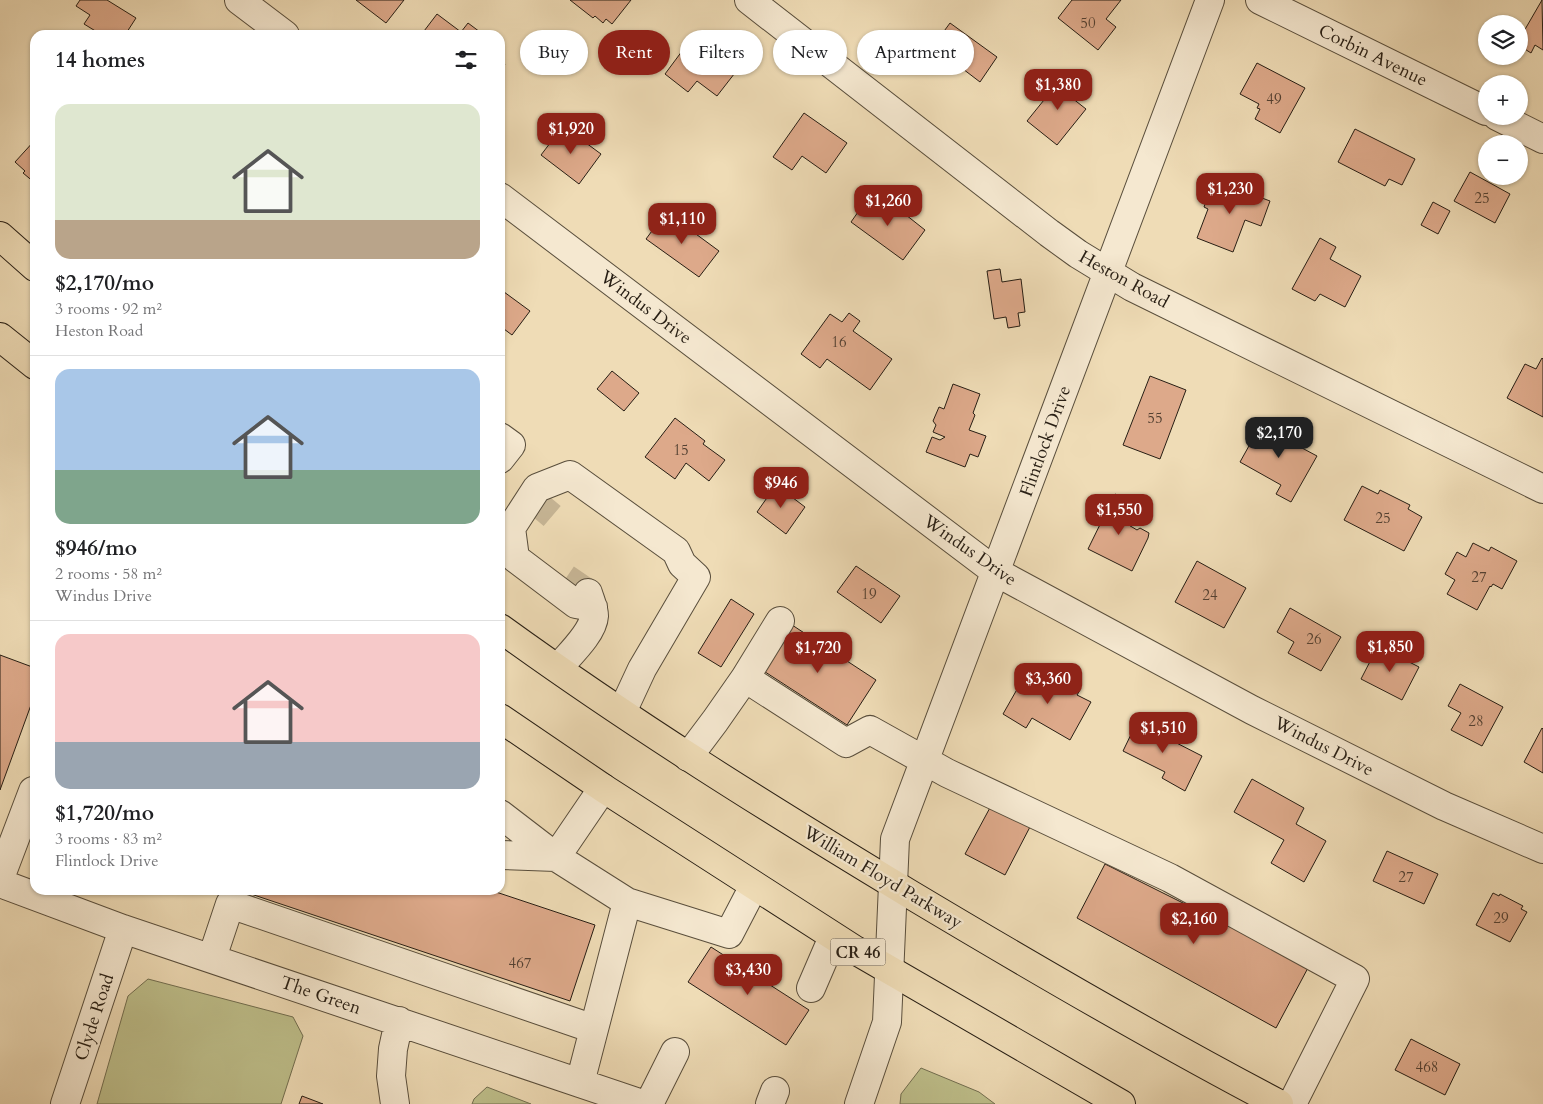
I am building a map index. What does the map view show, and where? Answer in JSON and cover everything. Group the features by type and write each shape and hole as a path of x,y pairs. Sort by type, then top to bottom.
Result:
{"highway":[{"path":"0,236 30,263"},
{"path":"3,346 30,362"},
{"name":"William Floyd Parkway","path":"505,631 688,757 893,884 1142,1030 1279,1104"},
{"name":"CR 46","path":"505,721 603,788 833,937 1121,1104"}],"street":[{"path":"239,0 278,30"},
{"name":"Heston Road","path":"749,0 1049,233 1107,272 1132,287 1543,489"},
{"name":"Flintlock Drive","path":"858,1104 887,1022 895,839 1210,0"},
{"name":"Corbin Avenue","path":"1260,0 1478,107"},
{"path":"1515,125 1543,139"},
{"name":"Windus Drive","path":"505,201 996,572 1252,710 1444,806 1543,849"},
{"path":"505,441 511,445 505,453"},
{"path":"582,592 576,604 515,558 510,528 537,488 570,475 676,551 682,564 696,577 642,669 622,712"},
{"path":"550,497 560,492 572,494 668,563 682,564"},
{"path":"533,517 525,535 534,556 582,592 594,617 589,631 558,668"},
{"path":"688,757 745,678 780,621"},
{"path":"745,678 846,743 870,730 924,761 1170,878 1355,979 1292,1104"},
{"path":"556,857 603,788"},
{"path":"0,878 30,800"},
{"path":"505,818 556,857 627,902 729,934 754,886"},
{"path":"505,855 556,857"},
{"name":"The Green","path":"0,883 30,894"},
{"name":"The Green","path":"32,895 124,929 642,1104"},
{"path":"580,1082 627,902"},
{"path":"212,958 230,904 594,1029"},
{"name":"Clyde Road","path":"66,1104 124,929"},
{"path":"810,988 833,937"},
{"path":"395,1104 391,1076 393,1050 399,1021"},
{"path":"649,1104 675,1052"}],"green space":[{"path":"148,979 293,1017 303,1036 281,1104 97,1104 128,996"},
{"path":"921,1068 979,1092 995,1104 900,1104 901,1094"},
{"path":"487,1087 531,1104 472,1104 474,1099"}],"building":[{"path":"80,0 107,0 136,18 128,30 94,30 84,24 90,15 76,6"},
{"path":"356,0 404,0 386,23"},
{"path":"570,0 631,0 612,24 606,19 603,23 595,16 593,18"},
{"path":"1072,0 1121,0 1106,19 1116,27 1098,50 1058,18"},
{"path":"1542,0 1543,50 1535,45 1531,53 1528,51 1528,24"},
{"path":"437,14 458,30 425,30"},
{"path":"468,23 477,30 463,30"},
{"path":"950,23 960,30 945,30"},
{"path":"974,40 997,57 980,82 971,75 974,75"},
{"path":"680,54 680,75 733,75 717,96 697,81 688,92 666,75 670,75 670,67"},
{"path":"1257,63 1305,88 1280,133 1255,119 1260,109 1257,108 1259,104 1240,94"},
{"path":"1065,74 1081,86 1072,98 1086,109 1057,145 1027,121"},
{"path":"804,113 847,143 826,173 802,156 792,170 773,157"},
{"path":"563,126 601,154 579,184 541,155"},
{"path":"1355,129 1415,159 1402,185 1389,179 1385,186 1338,162"},
{"path":"30,146 30,179 23,173 25,171 15,162"},
{"path":"1470,172 1478,176 1478,185 1494,185 1510,194 1495,223 1454,201"},
{"path":"1214,180 1270,201 1261,226 1245,220 1233,252 1197,238 1208,209 1204,207"},
{"path":"870,195 898,216 901,211 925,230 903,260 851,222"},
{"path":"1433,202 1450,211 1438,234 1421,225"},
{"path":"666,212 719,251 699,277 646,239"},
{"path":"1320,238 1336,247 1330,259 1361,276 1345,307 1320,294 1315,301 1292,289"},
{"path":"1000,269 1002,282 1021,279 1025,312 1018,313 1020,326 1008,328 1006,317 994,319 987,271"},
{"path":"505,293 530,311 512,335 505,330"},
{"path":"849,313 860,321 853,331 892,359 870,390 827,359 820,368 801,354 830,314 842,322"},
{"path":"1542,358 1543,417 1507,398 1525,364 1536,369"},
{"path":"612,371 639,393 624,411 597,389"},
{"path":"1150,376 1186,390 1160,459 1123,445"},
{"path":"953,384 980,394 969,430 986,436 978,457 970,454 965,467 926,452 932,437 940,440 945,437 933,432 936,425 933,421 939,407 944,409"},
{"path":"675,418 705,441 703,444 725,460 709,481 686,463 675,479 645,457"},
{"path":"1264,419 1291,433 1287,440 1317,456 1291,502 1276,494 1281,485 1240,462"},
{"path":"776,485 805,507 786,534 757,512"},
{"path":"1362,486 1378,494 1380,490 1410,505 1408,509 1422,517 1404,551 1344,520"},
{"path":"1115,494 1134,504 1128,514 1131,516 1127,524 1137,530 1140,528 1149,533 1132,571 1088,549"},
{"path":"1473,543 1489,551 1491,547 1517,561 1502,589 1493,584 1490,586 1477,610 1447,594 1455,580 1445,574 1457,552 1466,557"},
{"path":"1197,561 1246,588 1224,628 1175,602"},
{"path":"856,566 900,596 881,623 837,592"},
{"path":"731,599 754,614 721,667 698,653"},
{"path":"1290,608 1341,637 1321,671 1288,653 1294,642 1277,632"},
{"path":"789,623 876,680 847,725 759,668"},
{"path":"1378,646 1419,667 1402,700 1361,679"},
{"path":"0,655 30,666 30,708 0,790"},
{"path":"1028,670 1060,688 1064,681 1080,690 1077,695 1091,702 1070,740 1032,718 1026,728 1003,714"},
{"path":"1460,684 1503,707 1482,746 1451,730 1461,713 1448,706"},
{"path":"1139,718 1162,730 1159,734 1202,756 1185,791 1162,778 1165,772 1123,751"},
{"path":"1543,729 1543,773 1524,762"},
{"path":"1252,779 1304,808 1296,824 1326,841 1304,882 1271,863 1284,840 1234,812"},
{"path":"992,804 1031,825 1005,875 965,854"},
{"path":"1387,851 1438,874 1424,904 1373,881"},
{"path":"1105,864 1309,966 1276,1028 1077,918"},
{"path":"1493,893 1499,896 1500,894 1523,906 1521,909 1527,912 1510,942 1476,925"},
{"path":"254,895 505,895 595,925 570,1001"},
{"path":"711,947 809,1010 786,1045 688,982"},
{"path":"1411,1039 1460,1064 1445,1095 1395,1070"},
{"path":"302,1096 323,1104 299,1104"}],"tunnel":[{"path":"533,517 550,497"},
{"path":"566,578 588,593"}]}
